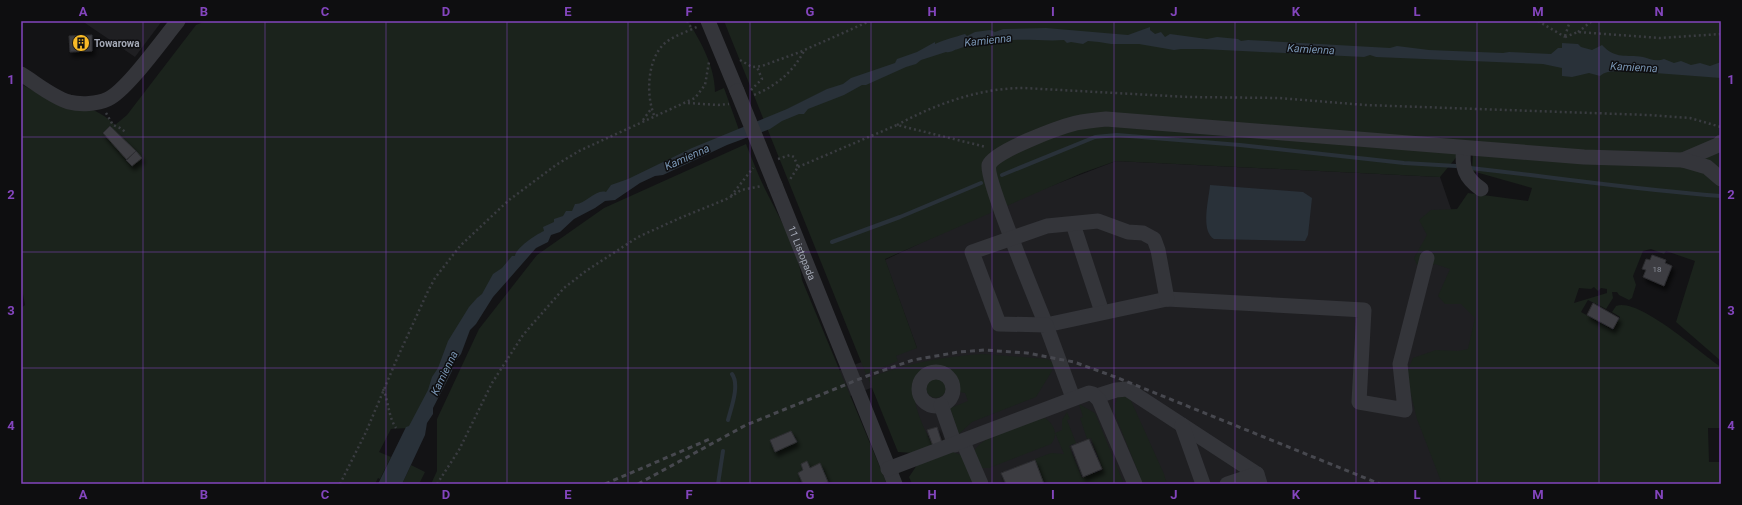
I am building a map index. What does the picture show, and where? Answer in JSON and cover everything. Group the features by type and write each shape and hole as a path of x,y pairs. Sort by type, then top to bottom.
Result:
{"street":[{"name":"11 Listopada","path":"708,22 722,52 895,484"},
{"path":"21,74 66,101 85,104 103,101 112,97 128,82 173,23"},
{"path":"1073,398 989,175 990,162 1004,151 1076,123 1106,119 1584,157 1683,160 1706,167 1721,179"},
{"path":"1683,160 1718,145 1721,142"},
{"path":"1464,148 1463,170 1468,179 1481,189"},
{"path":"1166,299 1158,250 1154,239 1143,233 1128,232 1098,221 1047,226 972,252 999,324 1046,325 1166,299 1364,310 1359,402 1405,410 1400,364 1427,258"},
{"path":"1073,224 1102,312"},
{"path":"888,469 1073,398 1089,393 1096,396 1116,390 1127,389 1182,425 1258,479"},
{"path":"1096,396 1135,484"},
{"path":"941,405 981,484"},
{"path":"1182,425 1203,484"},
{"path":"1227,484 1258,479"}],"path":[{"path":"687,21 692,29"},
{"path":"738,59 749,66 757,67 800,52 870,21"},
{"path":"1538,21 1565,36 1578,32 1592,21"},
{"path":"1565,36 1570,21"},
{"path":"1578,32 1660,38 1721,34"},
{"path":"654,115 652,109 650,82 654,60 663,45 684,33"},
{"path":"340,484 366,432 383,389 435,278 460,246 499,209 543,173 579,151 654,115 686,103 700,94 706,80 707,68 710,60 722,52"},
{"path":"757,67 762,80"},
{"path":"791,179 798,168 897,125 931,108 989,91 1024,88 1188,97 1279,98 1365,105 1648,115 1690,118 1721,127"},
{"path":"642,121 652,109"},
{"path":"107,116 113,126 120,128 127,133"},
{"path":"897,125 1004,151"},
{"path":"794,157 798,168"},
{"path":"437,484 459,450 492,383 523,335 564,288 586,271 638,237 730,198 741,190 755,186 775,185"},
{"path":"383,389 388,398 392,422 396,428"}],"shaded area":[{"path":"82,21 162,21 135,57"},
{"path":"206,21 688,21 698,37 710,64 713,73 715,92 724,88 739,130 549,228 461,324 416,422 408,428 391,429 379,452 391,457 380,479 378,478 375,484 21,484 21,308 25,305 21,283 21,84 45,95 94,110 115,125 127,115 196,25"},
{"path":"724,21 1721,21 1721,361 1676,322 1695,261 1666,251 1664,254 1651,249 1643,251 1633,276 1636,285 1632,298 1629,300 1619,295 1617,292 1612,292 1613,298 1606,309 1588,300 1581,312 1613,330 1620,317 1612,312 1616,306 1626,306 1639,310 1670,328 1721,367 1721,428 1708,428 1709,462 1721,462 1721,484 1442,484 1417,419 1406,374 1413,358 1436,350 1458,351 1468,349 1475,318 1461,304 1445,304 1438,296 1450,269 1435,264 1426,268 1417,265 1414,258 1427,235 1419,220 1431,210 1457,209 1468,193 1528,201 1532,188 1472,171 1473,152 1464,148 1440,177 1116,161 1082,173 885,259 917,348 896,356 898,361 866,374","holes":["1594,287 1598,291 1601,288 1607,289 1607,293 1574,303 1579,288 1591,289"]},
{"path":"746,144 761,182 792,244 800,268 802,280 887,484 431,484 437,471 437,419 479,329 537,255 604,208"},
{"path":"1116,161 1440,177 1499,349 1451,484 946,484 902,376 837,401 573,484 826,375 892,351 917,348 885,260 994,208"},
{"path":"984,354 1047,359 1054,363 1052,371 1036,397 972,422 959,434 950,408 968,401 965,393 959,392 957,384 949,370 942,368 928,369 918,378 915,387 915,397 920,419 933,446 913,453 898,452 868,378 925,362"},
{"path":"932,378 940,378 946,384 946,392 940,398 932,398 926,392 926,384"},
{"path":"1128,394 1164,474 1167,484 1143,484 1114,412 1114,406 1118,397"},
{"path":"1079,404 1095,413 1124,484 1044,484 1035,459 1051,453 1064,454 1055,433 1062,430 1062,420 1067,412 1070,419 1067,420 1076,443 1069,446 1082,478 1103,470 1091,438 1087,439 1080,418 1083,417"},
{"path":"1045,418 1053,426 1055,433 1055,437 1051,444 989,468 981,468 974,452 984,441 1012,428"},
{"path":"953,452 966,457 978,484 912,484 909,477 917,465"},
{"path":"411,465 425,472 419,484 402,484"}],"water":[{"name":"Kamienna","path":"1150,27 1150,30 1155,34 1161,32 1165,37 1170,34 1207,39 1217,37 1238,39 1241,41 1248,40 1390,48 1397,46 1429,50 1503,53 1551,54 1558,48 1562,48 1562,43 1578,44 1581,47 1592,50 1602,45 1612,53 1621,56 1637,56 1656,60 1664,59 1674,63 1681,61 1691,65 1700,63 1710,66 1721,62 1721,78 1629,71 1606,72 1600,76 1589,73 1572,77 1562,76 1562,68 1543,64 1376,57 1370,55 1364,57 1202,49 1174,50 1139,44 1111,44 1088,41 1083,44 1071,42 1067,43 1064,40 1008,40 990,44 986,42 951,52 946,52 921,60 916,64 866,85 862,85 844,95 808,109 804,114 799,114 782,121 770,129 727,145 663,175 655,176 640,183 615,200 605,201 574,219 560,232 551,235 548,242 536,248 493,297 476,324 470,330 461,354 453,364 452,371 433,408 433,414 427,423 425,435 402,484 378,484 406,427 409,426 428,390 432,377 438,368 448,341 469,307 482,294 493,274 502,268 512,256 515,256 526,242 544,231 543,227 554,222 554,219 563,216 566,211 572,211 575,204 579,204 598,193 606,192 611,185 628,179 692,148 787,109 827,89 843,84 851,78 895,63 897,59 917,52 935,42 935,44 965,34 967,36 975,32 990,30 995,32 1003,29 1046,28 1128,35"},
{"path":"1210,185 1303,192 1312,198 1308,235 1305,241 1214,239 1207,229 1206,222"}],"building":[{"name":"Towarowa","path":"92,35 92,51 70,52 69,36"},
{"path":"110,126 136,151 127,160 103,133"},
{"path":"136,151 142,158 132,166 126,160"},
{"path":"1652,255 1666,260 1665,263 1672,266 1664,286 1643,277 1646,270 1642,269 1646,259 1650,260"},
{"path":"1593,303 1619,318 1613,329 1587,315"},
{"path":"937,427 942,443 933,446 927,430"},
{"path":"791,431 797,442 775,452 770,440"},
{"path":"1089,439 1102,469 1083,477 1071,446"},
{"path":"1035,460 1044,484 1006,484 1001,473"},
{"path":"807,461 810,468 820,463 828,482 821,484 803,484 798,473 803,470 801,464"}],"waterway":[{"path":"1002,175 1095,137 1117,135 1240,145 1404,163 1456,166"},
{"path":"1470,168 1627,187 1721,196"},
{"path":"832,242 900,217 981,183"},
{"path":"728,420 735,390 732,374"},
{"path":"718,484 723,451"}],"railway":[{"path":"638,484 746,425 867,376 913,360 959,352 984,350 1027,353 1074,362 1118,378 1380,484"},
{"path":"605,484 710,439"}],"place":[{"name":"Towarowa","path":"81,43"}]}
